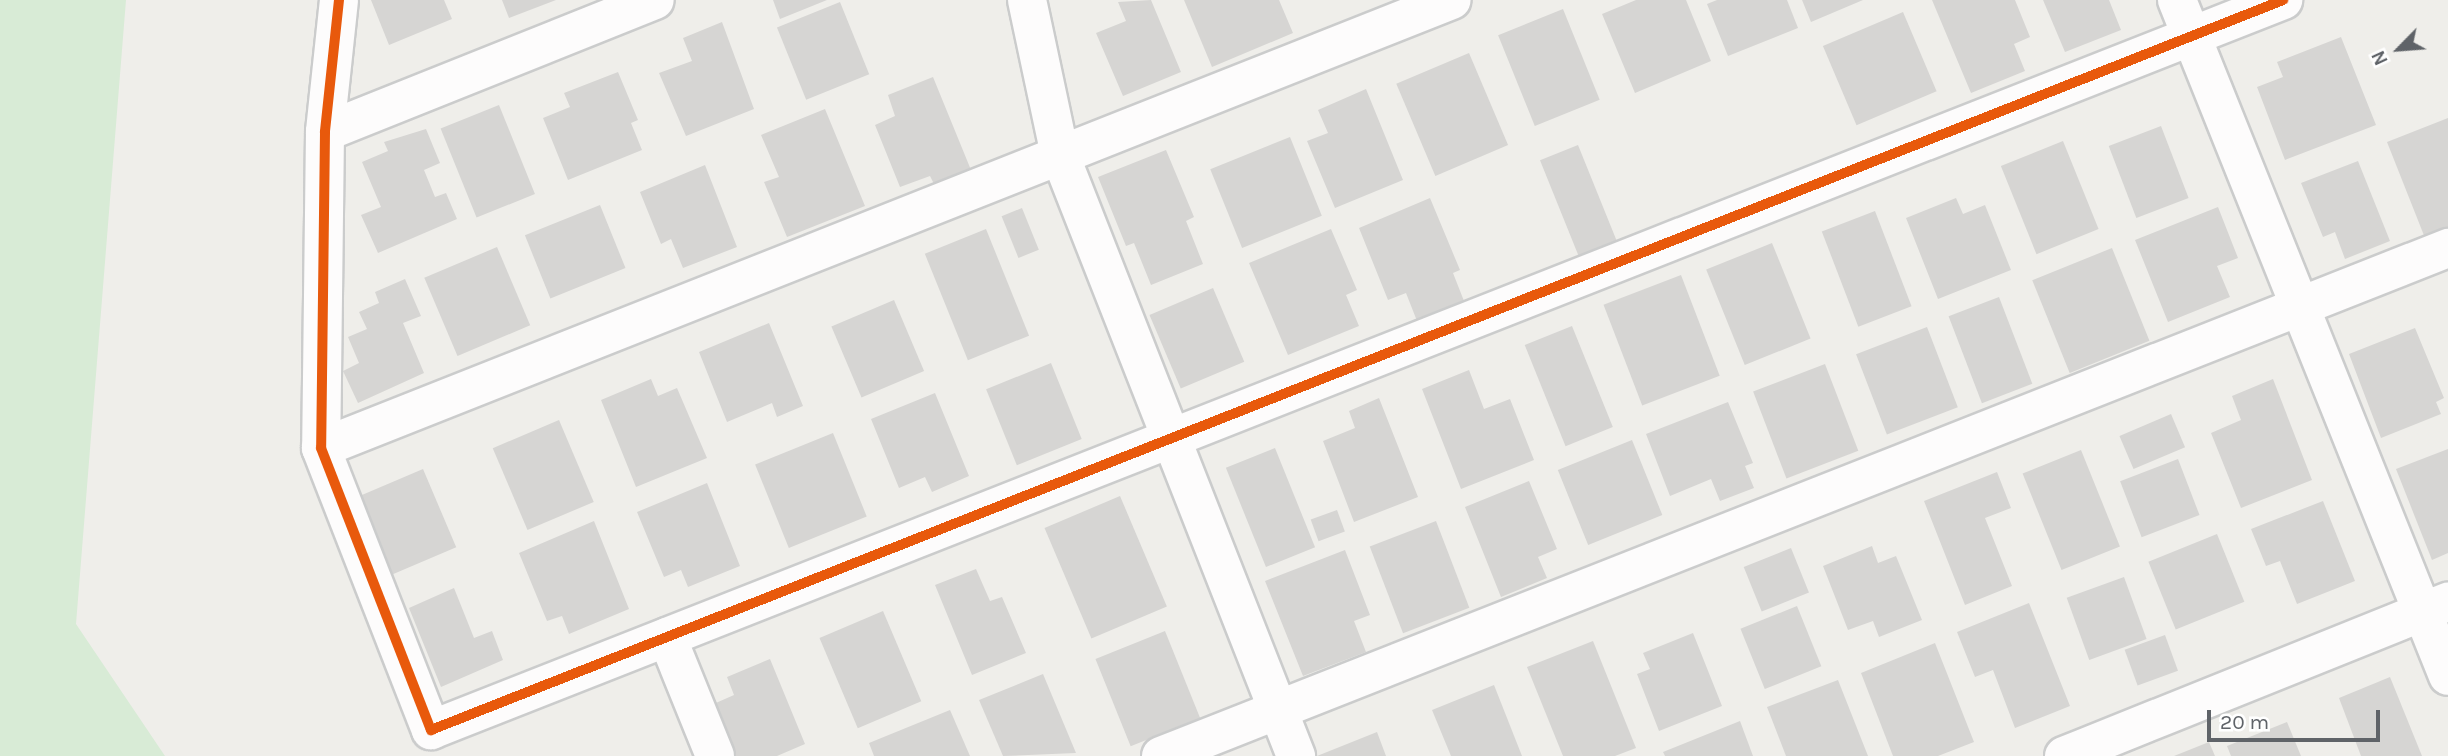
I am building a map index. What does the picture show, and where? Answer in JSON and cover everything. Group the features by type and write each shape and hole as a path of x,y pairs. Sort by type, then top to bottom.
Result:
{"street":[{"path":"339,0 325,132 321,448 431,730 2283,0"},
{"path":"325,132 655,0"},
{"path":"1027,0 1060,155 1280,709 1296,756"},
{"path":"321,448 1452,0"},
{"path":"2177,0 2300,307 2435,607 2448,676"},
{"path":"1161,756 2448,248"},
{"path":"2064,756 2435,607"},
{"path":"667,637 715,756"}],"green space":[{"path":"0,0 126,0 76,624 165,756 0,756"}],"building":[{"path":"371,0 444,0 452,19 389,45"},
{"path":"502,0 556,0 509,18"},
{"path":"773,0 827,0 780,19"},
{"path":"1151,0 1181,72 1123,96 1096,33 1126,21 1118,2"},
{"path":"1184,0 1279,0 1293,33 1212,67"},
{"path":"1636,0 1686,0 1711,61 1635,93 1602,14"},
{"path":"1717,0 1787,0 1798,28 1728,56 1707,4"},
{"path":"1802,0 1863,0 1811,22"},
{"path":"1932,0 2015,0 2030,37 2014,44 2025,71 1971,93"},
{"path":"2043,0 2109,0 2121,30 2065,52"},
{"path":"840,2 869,74 806,100 777,27"},
{"path":"1563,9 1600,100 1535,126 1498,35"},
{"path":"1903,12 1937,91 1857,125 1823,46"},
{"path":"722,22 754,109 686,136 659,73 692,61 683,38"},
{"path":"2341,37 2376,125 2285,160 2257,87 2283,77 2277,62"},
{"path":"1469,53 1508,145 1435,176 1396,84"},
{"path":"618,72 638,120 631,123 642,150 568,180 543,118 570,107 564,93"},
{"path":"933,77 971,170 934,184 930,176 900,187 875,125 895,116 888,95"},
{"path":"1366,89 1403,180 1335,208 1307,141 1328,133 1318,110"},
{"path":"499,105 535,194 477,218 441,129"},
{"path":"825,109 865,206 787,237 764,182 779,177 761,135"},
{"path":"2448,118 2448,229 2425,238 2387,142"},
{"path":"2161,126 2189,198 2136,218 2109,146"},
{"path":"426,129 440,163 424,170 435,197 446,193 457,219 378,253 361,215 381,207 362,162 388,151 384,142"},
{"path":"1290,137 1322,216 1242,248 1210,169"},
{"path":"2063,141 2099,229 2036,254 2001,166"},
{"path":"1578,145 1618,244 1580,260 1540,160"},
{"path":"1166,150 1194,217 1186,221 1203,264 1151,285 1134,243 1126,246 1098,177"},
{"path":"2358,161 2390,241 2345,259 2335,232 2323,237 2301,183"},
{"path":"705,165 737,247 683,268 671,239 661,244 640,192"},
{"path":"1430,198 1460,270 1453,273 1464,301 1417,321 1406,293 1388,300 1359,228"},
{"path":"1956,198 1963,214 1985,205 2011,270 1938,299 1906,218"},
{"path":"600,205 625,268 550,298 525,235"},
{"path":"2218,207 2238,258 2217,266 2230,297 2168,322 2135,240"},
{"path":"1022,208 1039,250 1018,258 1002,216"},
{"path":"1875,211 1912,306 1858,327 1822,231"},
{"path":"986,229 1029,336 968,360 925,254"},
{"path":"1331,229 1357,290 1346,295 1359,326 1288,355 1249,263"},
{"path":"1772,243 1811,338 1745,365 1706,270"},
{"path":"497,247 530,325 457,356 424,278"},
{"path":"2112,248 2149,341 2070,373 2032,280"},
{"path":"1681,275 1720,376 1642,406 1604,305"},
{"path":"405,279 421,316 403,323 424,373 358,403 343,371 359,363 348,337 367,329 359,312 379,303 375,292"},
{"path":"1213,288 1244,362 1181,389 1149,315"},
{"path":"1999,297 2032,384 1982,403 1949,316"},
{"path":"894,300 924,371 861,397 831,327"},
{"path":"769,323 803,406 777,417 772,403 727,422 699,352"},
{"path":"1572,326 1613,427 1566,446 1525,345"},
{"path":"1927,327 1958,407 1887,435 1856,354"},
{"path":"2415,328 2444,398 2436,402 2441,414 2381,438 2349,354"},
{"path":"1051,363 1082,439 1017,465 986,389"},
{"path":"1825,364 1858,451 1786,478 1753,392"},
{"path":"1469,370 1484,409 1510,399 1534,460 1461,489 1422,389"},
{"path":"651,379 658,396 677,388 707,458 636,487 601,400"},
{"path":"2273,379 2312,480 2241,508 2211,433 2241,420 2232,396"},
{"path":"935,393 969,476 932,492 925,477 899,488 871,419"},
{"path":"1379,398 1418,497 1354,522 1323,441 1355,428 1349,411"},
{"path":"1728,402 1753,463 1745,466 1754,488 1720,501 1711,479 1670,496 1646,434"},
{"path":"2171,414 2185,447 2134,469 2119,436"},
{"path":"559,420 594,502 527,530 493,448"},
{"path":"833,433 867,516 789,548 755,464"},
{"path":"1632,440 1662,515 1588,545 1558,470"},
{"path":"1275,448 1315,547 1266,567 1226,468"},
{"path":"2448,449 2448,553 2432,560 2396,469"},
{"path":"2081,450 2120,546 2062,570 2023,474"},
{"path":"2178,459 2200,515 2142,537 2120,481"},
{"path":"423,469 456,547 388,576 355,498"},
{"path":"1997,472 2011,508 1985,518 2012,586 1965,605 1924,501"},
{"path":"1529,481 1557,549 1538,557 1547,578 1501,597 1465,507"},
{"path":"707,483 740,566 688,587 681,570 664,577 637,512"},
{"path":"1120,496 1167,606 1091,639 1045,528"},
{"path":"2323,501 2355,581 2297,604 2280,561 2266,566 2251,529"},
{"path":"1337,510 1345,532 1319,541 1311,520"},
{"path":"594,521 629,609 569,634 562,616 547,621 519,553"},
{"path":"1436,521 1469,608 1403,633 1370,546"},
{"path":"2217,534 2244,602 2176,629 2148,562"},
{"path":"1872,546 1878,563 1896,556 1922,620 1879,637 1873,621 1848,630 1823,566"},
{"path":"1791,548 1809,593 1762,612 1744,567"},
{"path":"1345,550 1370,615 1354,621 1366,652 1303,676 1265,581"},
{"path":"976,569 990,601 1002,597 1026,653 972,675 935,585"},
{"path":"2124,577 2147,639 2089,660 2067,598"},
{"path":"454,588 474,638 492,631 503,660 441,687 409,608"},
{"path":"2029,603 2070,706 2015,728 1993,670 1975,677 1957,632"},
{"path":"1797,606 1821,666 1765,689 1740,629"},
{"path":"883,611 921,701 858,728 819,638"},
{"path":"1165,631 1200,718 1131,746 1095,659"},
{"path":"1693,633 1722,706 1659,731 1637,674 1650,669 1643,653"},
{"path":"2165,635 2178,671 2138,685 2125,650"},
{"path":"1593,641 1636,748 1615,756 1563,756 1527,667"},
{"path":"1935,643 1974,742 1938,756 1893,756 1861,673"},
{"path":"770,659 805,744 777,756 730,756 709,706 734,695 727,677"},
{"path":"1043,674 1076,753 1003,756 979,700"},
{"path":"2390,677 2422,756 2361,756 2339,698"},
{"path":"1838,680 1868,756 1786,756 1767,707"},
{"path":"1494,685 1522,756 1451,756 1432,710"},
{"path":"950,710 970,756 874,756 869,743"},
{"path":"1740,721 1753,756 1665,756 1663,752"},
{"path":"2287,722 2301,756 2231,756 2227,746"},
{"path":"1377,732 1386,756 1317,756"},
{"path":"2209,742 2215,756 2174,756"}],"cycle path":[{"path":"339,0 325,132 321,448 431,730 2283,0"}]}
